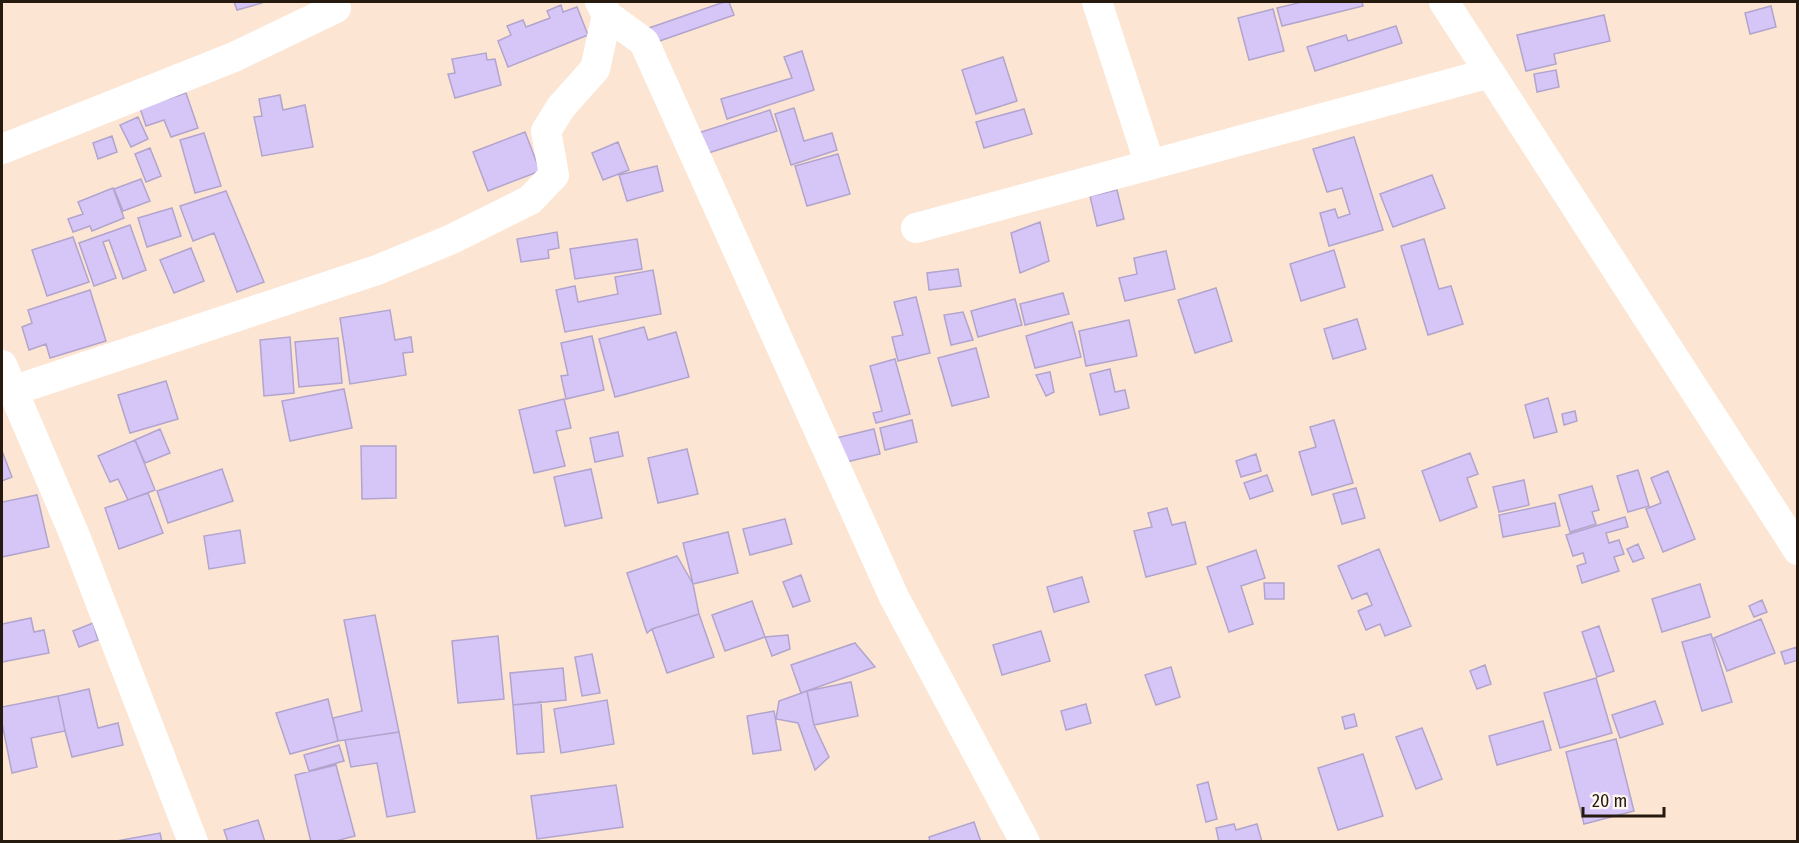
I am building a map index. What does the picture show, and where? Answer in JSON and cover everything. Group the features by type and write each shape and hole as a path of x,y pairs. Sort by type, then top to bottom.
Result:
{"street":[{"path":"2,150 234,57 336,8 334,2"},
{"path":"1097,2 1150,165"},
{"path":"1444,2 1797,550"},
{"path":"193,842 75,536 7,378 377,270 452,239 530,200 554,174 546,131 561,107 595,69 603,8"},
{"path":"603,8 644,42 894,597 1025,842"},
{"path":"916,228 1490,73"}],"building":[{"path":"234,2 262,2 262,3 237,10"},
{"path":"729,2 734,15 651,44 646,29"},
{"path":"1302,2 1362,2 1363,6 1282,26 1277,8"},
{"path":"561,5 563,12 577,7 588,35 508,67 498,41 511,35 507,26 523,20 526,27 550,18 547,11"},
{"path":"1771,6 1776,27 1750,34 1745,13"},
{"path":"1273,9 1284,51 1249,60 1238,18"},
{"path":"1604,15 1610,41 1554,54 1556,64 1526,71 1517,35"},
{"path":"1396,26 1402,43 1315,71 1307,47 1346,35 1348,41"},
{"path":"802,51 814,90 727,119 721,99 792,78 784,57"},
{"path":"486,53 487,60 495,59 501,85 455,98 448,74 455,73 452,59"},
{"path":"1003,57 1017,101 976,114 962,70"},
{"path":"1556,70 1559,87 1537,92 1534,74"},
{"path":"186,93 198,128 171,137 164,120 146,126 140,108"},
{"path":"280,95 283,110 305,105 313,147 262,156 254,117 262,116 259,99"},
{"path":"794,108 804,141 832,133 837,150 791,165 775,114"},
{"path":"1024,109 1032,134 984,148 976,122"},
{"path":"770,110 777,131 702,155 695,134"},
{"path":"138,117 148,139 131,147 120,125"},
{"path":"525,132 540,171 488,191 473,152"},
{"path":"204,133 221,186 195,193 180,140"},
{"path":"112,136 117,152 98,159 93,143"},
{"path":"1354,137 1383,230 1329,246 1320,213 1335,209 1338,218 1350,214 1342,188 1327,192 1313,149"},
{"path":"618,142 629,170 603,180 592,153"},
{"path":"150,148 161,176 146,182 135,154"},
{"path":"838,154 850,194 807,206 795,166"},
{"path":"657,166 663,191 627,201 619,175"},
{"path":"1432,175 1445,208 1393,227 1380,194"},
{"path":"141,179 150,201 123,211 114,189"},
{"path":"113,188 124,218 92,231 90,226 73,232 68,219 83,214 78,202"},
{"path":"1117,190 1124,219 1097,226 1090,196"},
{"path":"226,191 264,282 237,292 214,233 193,241 180,206"},
{"path":"172,208 181,236 147,247 138,218"},
{"path":"1040,222 1049,261 1020,273 1011,233"},
{"path":"130,225 146,270 123,279 109,240 103,242 116,278 94,286 79,243"},
{"path":"557,232 559,248 548,250 549,258 521,262 517,239"},
{"path":"73,237 89,282 47,296 32,250"},
{"path":"637,239 642,269 575,279 570,249"},
{"path":"1424,239 1439,289 1451,286 1463,324 1428,335 1401,246"},
{"path":"191,248 204,281 174,293 160,260"},
{"path":"1334,250 1345,287 1301,301 1290,264"},
{"path":"1166,251 1175,289 1125,301 1119,278 1137,274 1134,258"},
{"path":"958,269 961,286 929,290 927,273"},
{"path":"653,270 661,314 565,332 556,290 575,286 578,302 618,294 615,277"},
{"path":"1216,288 1232,341 1195,353 1178,300"},
{"path":"90,290 106,341 50,358 46,344 29,350 22,327 32,323 28,310"},
{"path":"1063,293 1069,314 1025,325 1020,304"},
{"path":"916,297 930,353 898,361 892,337 903,335 894,302"},
{"path":"1015,299 1022,325 978,337 971,311"},
{"path":"390,310 395,340 411,337 413,352 403,353 406,375 350,384 340,318"},
{"path":"963,312 973,340 951,345 944,315"},
{"path":"1357,319 1366,349 1333,359 1324,329"},
{"path":"1129,320 1137,356 1086,366 1079,331"},
{"path":"1072,322 1081,357 1035,368 1026,336"},
{"path":"644,327 648,340 676,332 689,377 615,397 599,339"},
{"path":"592,336 604,390 566,399 561,376 568,375 561,343"},
{"path":"290,337 294,393 264,396 260,340"},
{"path":"338,338 342,383 299,387 295,342"},
{"path":"976,348 989,397 952,406 938,358"},
{"path":"895,359 910,414 876,423 873,413 882,411 870,366"},
{"path":"1110,369 1115,392 1125,390 1129,408 1100,415 1090,374"},
{"path":"1050,372 1054,392 1046,396 1036,375"},
{"path":"166,381 178,419 130,433 118,395"},
{"path":"344,389 352,428 290,441 282,401"},
{"path":"1548,398 1557,432 1534,438 1525,405"},
{"path":"564,399 571,428 556,431 565,466 534,473 519,410"},
{"path":"1575,411 1577,421 1564,425 1562,414"},
{"path":"912,420 917,442 885,450 880,428"},
{"path":"1334,420 1353,483 1312,495 1299,452 1316,447 1310,427"},
{"path":"160,429 170,453 145,463 135,440"},
{"path":"874,429 880,454 842,463 836,438"},
{"path":"618,432 623,456 595,462 590,438"},
{"path":"135,440 155,490 128,500 118,479 110,482 98,456"},
{"path":"361,446 396,446 396,498 362,499"},
{"path":"687,449 698,494 658,503 648,458"},
{"path":"2,451 12,477 2,481"},
{"path":"1470,453 1478,474 1467,478 1477,507 1440,521 1422,471"},
{"path":"1256,454 1261,471 1241,477 1236,461"},
{"path":"222,469 233,501 168,523 157,491"},
{"path":"591,469 602,518 565,526 554,477"},
{"path":"1638,470 1649,506 1628,512 1617,476"},
{"path":"1668,471 1695,539 1663,552 1646,509 1661,503 1651,478"},
{"path":"1267,475 1273,491 1250,499 1244,483"},
{"path":"1524,480 1529,505 1499,512 1493,487"},
{"path":"1592,486 1599,510 1592,512 1596,524 1570,532 1559,495"},
{"path":"1356,488 1365,518 1342,524 1333,494"},
{"path":"148,493 163,533 119,549 105,508"},
{"path":"37,495 49,547 2,557 2,502"},
{"path":"1555,503 1560,526 1503,537 1499,515"},
{"path":"1167,508 1172,525 1185,522 1196,564 1146,577 1134,531 1152,527 1148,513"},
{"path":"1625,517 1628,527 1606,533 1609,543 1619,540 1624,554 1614,557 1619,571 1582,583 1577,566 1586,563 1583,553 1573,556 1566,535"},
{"path":"785,519 792,544 750,555 743,529"},
{"path":"240,530 245,563 209,569 204,536"},
{"path":"728,532 738,573 693,584 683,543"},
{"path":"1638,544 1644,558 1633,562 1627,549"},
{"path":"1379,549 1411,626 1385,636 1380,624 1366,630 1358,611 1372,605 1367,593 1352,599 1338,566"},
{"path":"1256,550 1265,578 1241,586 1253,624 1229,632 1207,567"},
{"path":"677,556 693,584 699,614 652,629 647,633 627,573"},
{"path":"801,575 810,601 793,607 783,582"},
{"path":"1082,577 1089,602 1054,612 1047,587"},
{"path":"1264,583 1284,583 1284,599 1265,599"},
{"path":"1700,584 1710,617 1662,632 1652,599"},
{"path":"1762,600 1767,612 1754,617 1749,606"},
{"path":"752,601 765,637 725,651 712,615"},
{"path":"699,614 714,657 667,673 652,629"},
{"path":"375,615 399,732 338,741 333,718 362,711 344,620"},
{"path":"31,618 34,632 44,630 49,653 2,662 2,624"},
{"path":"1761,619 1775,653 1727,671 1714,638"},
{"path":"93,623 98,640 79,647 73,631"},
{"path":"1599,626 1614,671 1597,677 1582,632"},
{"path":"1041,631 1050,661 1002,675 993,645"},
{"path":"1711,634 1732,702 1702,711 1682,642"},
{"path":"788,635 790,649 772,656 765,637"},
{"path":"498,636 504,699 458,703 452,641"},
{"path":"855,643 875,667 801,693 791,665"},
{"path":"1797,647 1798,660 1785,664 1781,652"},
{"path":"592,654 600,693 582,696 575,657"},
{"path":"1485,665 1491,684 1477,689 1470,671"},
{"path":"1171,667 1180,697 1156,705 1145,675"},
{"path":"563,668 566,700 513,705 510,673"},
{"path":"1596,678 1612,733 1560,748 1544,693"},
{"path":"851,682 858,716 814,725 807,691"},
{"path":"89,689 98,728 118,723 123,745 72,757 58,696"},
{"path":"807,691 814,725 829,757 815,770 798,723 776,719 779,701"},
{"path":"58,696 65,731 31,738 37,767 12,773 2,723 2,707"},
{"path":"328,699 338,741 290,754 276,713"},
{"path":"607,700 614,744 561,753 554,709"},
{"path":"1655,701 1663,724 1620,738 1612,715"},
{"path":"541,702 544,752 517,754 513,705"},
{"path":"1086,704 1091,723 1066,730 1061,711"},
{"path":"774,711 781,750 753,754 747,716"},
{"path":"1354,714 1357,726 1345,729 1342,717"},
{"path":"1543,721 1551,750 1497,765 1489,736"},
{"path":"1422,728 1442,779 1416,789 1396,737"},
{"path":"399,732 415,812 387,817 377,763 351,767 345,740"},
{"path":"1616,739 1634,811 1584,824 1566,752"},
{"path":"339,745 344,761 309,771 304,755"},
{"path":"1363,754 1383,816 1338,830 1318,768"},
{"path":"336,765 355,836 332,842 311,842 295,775"},
{"path":"1208,782 1217,819 1206,822 1197,785"},
{"path":"616,785 623,827 537,839 531,796"},
{"path":"258,820 265,842 228,842 224,830"},
{"path":"974,822 981,842 930,842 929,837"},
{"path":"1234,824 1236,830 1257,824 1262,842 1219,842 1216,828"},
{"path":"160,833 162,842 111,842"}]}
